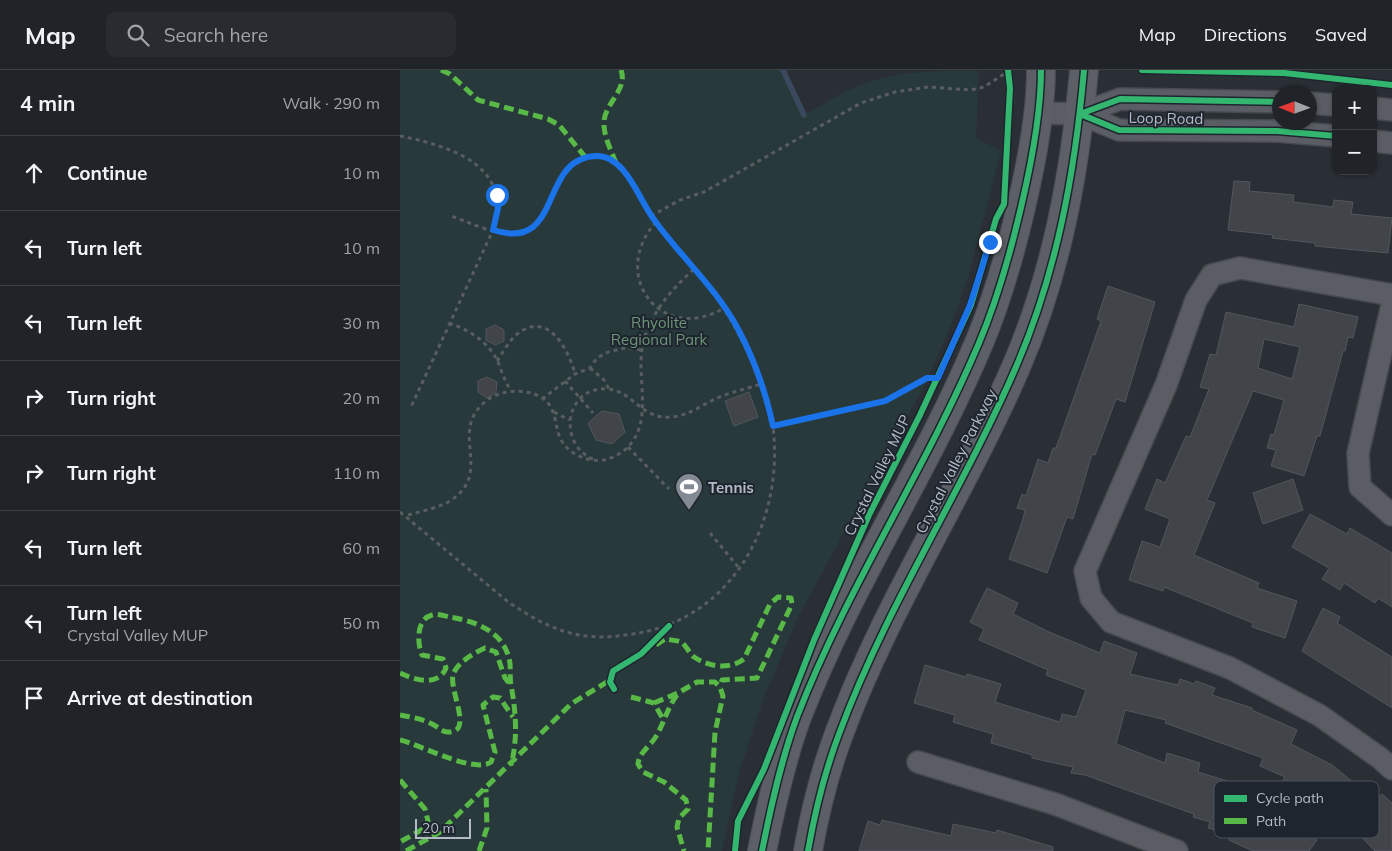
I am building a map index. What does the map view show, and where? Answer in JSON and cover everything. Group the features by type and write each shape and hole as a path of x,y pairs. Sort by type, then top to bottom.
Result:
{"main road":[{"name":"Crystal Valley Parkway","path":"762,851 781,768 797,718 816,672 838,624 945,417 995,302 1009,260 1029,172 1038,112 1041,70"},
{"name":"Crystal Valley Parkway","path":"808,851 824,781 839,734 857,690 878,644 995,412 1032,327 1061,230 1072,180 1084,70"}],"street":[{"name":"Loop Road","path":"1080,114 1120,99 1272,102"},
{"path":"1317,104 1332,104"},
{"path":"1377,108 1392,110"},
{"path":"1038,112 1080,114"},
{"name":"Loop Road","path":"1080,114 1119,130 1277,131 1332,136"},
{"path":"1377,141 1392,143"},
{"path":"1392,295 1240,268 1212,275 1196,300 1166,385 1085,571 1091,598 1110,622 1230,668 1319,715 1380,758 1392,769"},
{"path":"1392,305 1358,453 1360,487 1392,515"},
{"path":"918,762 1058,806 1177,851"}],"path":[{"path":"651,216 680,200 704,192 860,103 886,94 919,88 971,90 984,87 1008,71 1009,80"},
{"path":"400,136 430,143 458,153 487,173 497,195 498,208 493,230 411,407"},
{"path":"451,216 493,230 515,234 531,229 543,218 558,180 567,170 586,158 597,156 616,162 624,171 651,216 695,268 738,329 761,384 773,426 775,452 771,496 760,534 740,568 722,591 707,604 669,626 658,637"},
{"path":"656,222 641,243 636,266 641,288 648,299 671,316 690,319 713,315 724,308"},
{"path":"407,516 450,501 461,492 471,473 473,462 469,444 472,418 479,407 488,399 498,394 512,391 535,394 548,402 553,412 557,431 564,444 573,454 585,460 598,461 608,459 628,447 643,411 642,350 659,308 667,296 695,268"},
{"path":"449,323 475,335 497,361 512,391"},
{"path":"497,361 515,336 533,328 542,328 559,338 572,361 575,374"},
{"path":"542,399 575,374 590,368 597,358 608,352 625,348 642,350"},
{"path":"590,368 604,380 609,389"},
{"path":"934,385 942,369"},
{"path":"773,426 885,401 927,378 938,378"},
{"path":"565,381 593,413"},
{"path":"598,461 585,456 579,450 570,432 569,420 574,405 592,391 609,389 627,396 643,411 664,417 680,416 718,398 761,384"},
{"path":"553,412 569,420"},
{"path":"628,447 669,489"},
{"path":"400,512 507,602 545,624 579,635 596,636 629,635 669,626"},
{"path":"710,534 740,568"}],"green space":[{"name":"Rhyolite Regional Park","path":"400,70 783,70 805,115 849,90 886,78 932,71 979,71 976,138 1001,151 968,278 951,325 924,386 798,617 763,700 739,773 722,851 400,851"}],"building":[{"path":"1234,181 1250,182 1249,191 1294,195 1293,202 1333,207 1334,200 1353,202 1351,214 1392,218 1388,253 1315,246 1315,243 1272,238 1273,235 1228,230"},
{"path":"1108,286 1155,302 1125,402 1116,399 1095,455 1092,454 1073,519 1067,517 1047,573 1009,559 1025,510 1017,508 1022,494 1026,496 1038,459 1048,463 1053,448 1056,448 1101,321 1097,319"},
{"path":"1299,304 1358,317 1353,338 1348,337 1345,351 1343,351 1320,436 1317,436 1304,476 1271,466 1276,450 1267,448 1271,434 1274,435 1284,400 1253,391 1207,500 1215,503 1194,555 1259,583 1257,588 1297,601 1285,638 1252,627 1253,623 1164,587 1163,591 1129,580 1142,541 1160,547 1170,519 1145,509 1157,479 1165,483 1186,436 1190,437 1209,389 1200,387 1210,354 1216,355 1226,312 1294,327","holes":["1264,339 1300,347 1292,379 1258,368"]},
{"path":"495,325 504,330 504,341 495,345 486,340 486,329"},
{"path":"487,377 497,382 496,393 487,398 478,392 478,381"},
{"path":"749,392 758,417 734,426 725,401"},
{"path":"602,411 619,414 625,432 612,444 596,440 588,423"},
{"path":"1293,479 1303,510 1263,524 1253,493"},
{"path":"1310,514 1347,534 1350,528 1392,553 1392,607 1378,598 1375,603 1344,583 1340,590 1322,579 1329,568 1292,547"},
{"path":"987,588 1018,603 1013,614 1049,632 1100,653 1104,641 1137,653 1130,674 1178,685 1180,679 1194,684 1196,681 1215,688 1212,695 1252,708 1252,710 1297,730 1291,744 1332,765 1352,781 1283,781 1285,777 1260,766 1263,758 1165,723 1166,720 1125,710 1116,744 1165,763 1167,753 1200,763 1198,772 1227,781 1214,781 1214,830 1208,828 1210,822 1193,817 1194,814 1085,775 1071,773 1073,767 1032,758 1032,755 991,743 993,734 953,722 955,715 914,703 925,665 966,677 967,674 1001,684 995,702 1060,722 1062,714 1076,717 1086,690 1046,675 1048,670 979,640 984,629 970,622"},
{"path":"1323,608 1340,617 1337,623 1392,657 1392,708 1302,651"},
{"path":"1382,794 1392,803 1392,851 1375,851 1362,838 1379,838 1379,798"},
{"path":"882,820 951,836 953,824 996,833 997,830 1053,847 1053,851 859,851 868,821 880,825"},
{"path":"1230,838 1314,838 1317,840 1309,851 1253,851 1229,840"}],"waterway":[{"path":"783,70 804,115"}],"marked path":[{"path":"441,70 450,74 478,100 548,119 559,125 586,158"},
{"path":"616,163 606,137 604,121 608,108 622,83 621,70"},
{"path":"656,645 665,639 679,641 694,657 706,663 719,666 732,665 744,659 770,604 778,597 791,598 792,604 757,678 722,680 720,687"},
{"path":"400,673 419,680 432,680 438,678 446,668 443,659 422,655 420,650 420,626 427,617 436,614 468,621 492,633 504,646 510,662 510,681 516,725 511,765"},
{"path":"400,715 426,721 445,732 455,731 459,726 460,718 454,688 454,672 464,661 485,648 496,652 505,678 509,683"},
{"path":"406,851 440,832 571,704 610,680"},
{"path":"654,703 678,693 697,682 715,682 720,687 723,696 715,732 708,851"},
{"path":"677,695 658,733 642,753 638,764 643,772 664,782 686,800 688,809 679,818 677,827 684,851"},
{"path":"400,740 460,762 483,765 491,762 495,752 483,705 493,697 500,698 513,717"},
{"path":"631,697 654,703 663,719"},
{"path":"400,780 425,809 428,821 423,829 400,842"},
{"path":"479,851 487,828 486,789"}],"cycle path":[{"name":"Crystal Valley MUP","path":"735,851 738,821 764,769 814,640 869,515 919,417 971,305 996,219 1004,204 1010,88 1008,70"},
{"path":"762,851 781,766 797,717 817,669 862,575 958,390 992,309 1004,274 1029,170 1038,120 1041,70"},
{"path":"808,851 817,806 829,762 858,687 901,595 995,413 1016,367 1043,295 1062,221 1069,184 1084,70"},
{"path":"1142,70 1284,73 1392,85"},
{"path":"1080,114 1120,99 1272,102"},
{"path":"1080,114 1119,130 1277,131 1332,136"},
{"path":"614,689 610,682 613,671 641,654 669,626"}],"place":[{"name":"Tennis","path":"689,511"}],"route":[{"path":"497,195 498,208 493,230 515,234 526,232 543,218 558,180 577,162 597,156 616,162 624,171 656,222 710,286 738,329 768,405 773,426 885,401 927,378 938,378 970,305 990,242"}]}
